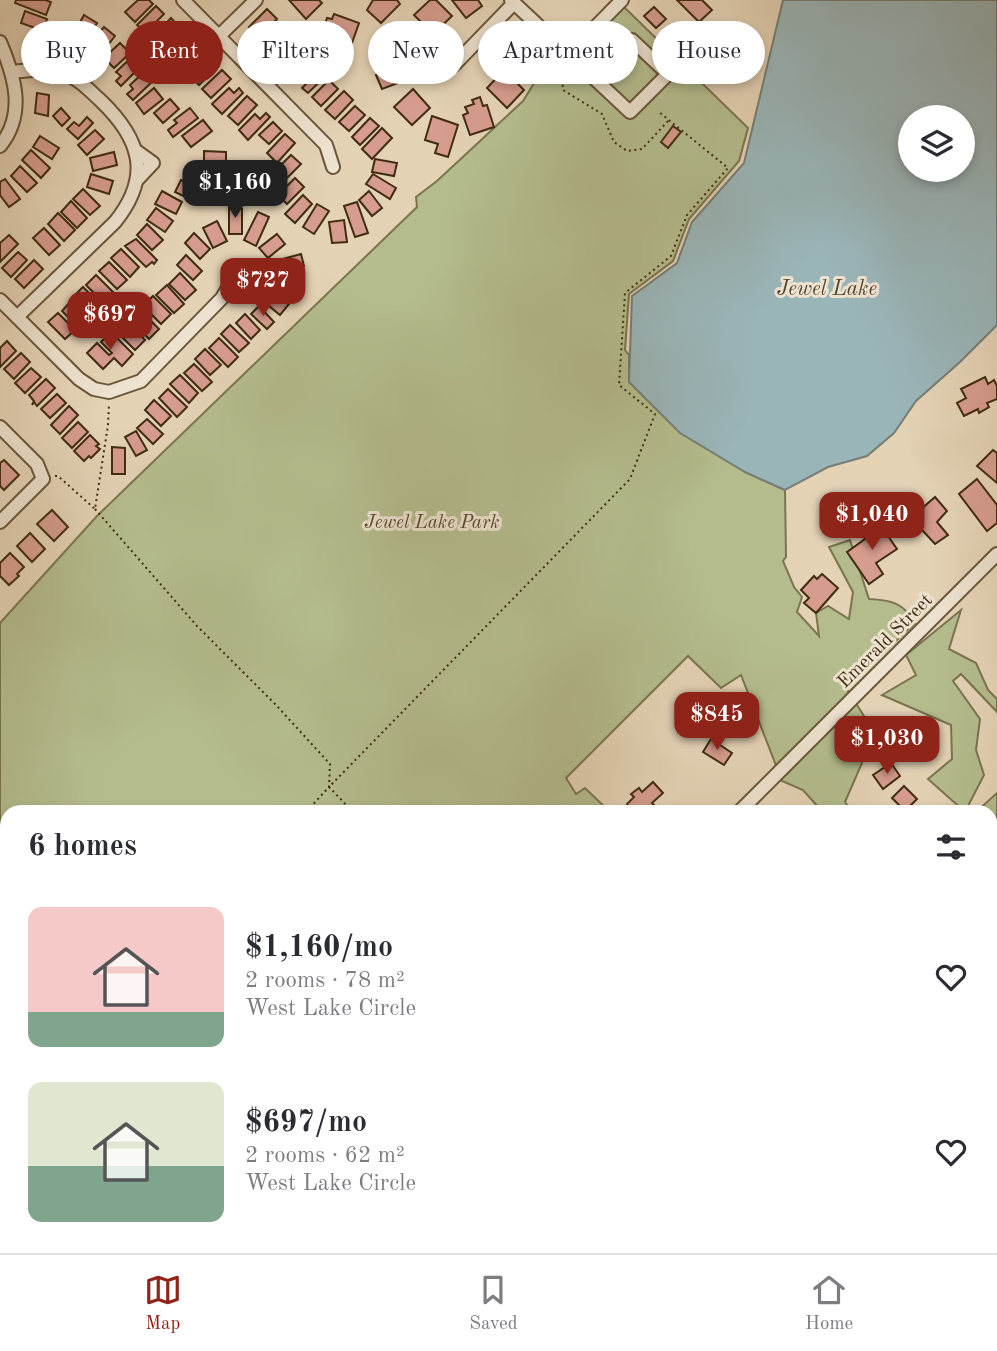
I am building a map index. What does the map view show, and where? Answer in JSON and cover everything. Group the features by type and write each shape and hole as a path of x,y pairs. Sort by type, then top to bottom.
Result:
{"street":[{"path":"183,0 204,21"},
{"path":"223,32 256,0"},
{"path":"601,21 622,0"},
{"path":"464,54 513,2 533,21"},
{"path":"223,40 326,145 333,167"},
{"path":"632,40 668,74 629,113 595,79 632,40"},
{"path":"0,42 12,72 16,101 15,121 0,146"},
{"path":"12,72 37,69 62,73 79,80 115,114 127,130 135,150 137,180 128,206 115,222 17,317"},
{"path":"0,299 79,379 94,389 109,392 141,381 222,298 233,280"},
{"path":"0,427 37,464 43,480 0,522"},
{"name":"Emerald Street","path":"747,805 997,554"}],"path":[{"path":"563,84 563,90 602,114 614,142 627,151 642,149 669,120"},
{"path":"312,805 630,479 655,414 619,385 625,293 671,256 687,215 728,168 659,112"},
{"path":"96,507 108,425 109,392"},
{"path":"43,480 58,476 96,507 197,626 324,756 330,764 329,787 346,805"}],"green space":[{"name":"Jewel Lake Park","path":"624,7 652,34 652,84 703,84 748,128 739,161 689,219 673,261 629,294 625,350 629,355 629,382 745,472 785,490 786,557 783,561 794,587 802,597 797,612 819,636 816,613 828,606 849,619 853,592 829,547 850,540 869,599 896,604 911,616 915,623 846,688 875,733 845,802 847,805 816,805 803,790 782,781 741,675 721,688 688,656 566,778 576,794 585,788 603,805 0,805 0,623 97,516 417,207 416,197 437,181 523,101 534,84 638,84 638,21 610,21"},
{"path":"961,610 949,649 976,663 988,690 997,699 997,712 961,674 953,681 980,719 976,750 984,775 969,805 957,805 928,779 952,759 951,725 882,695 916,675 906,655"},
{"path":"997,793 997,805 984,805"}],"water":[{"name":"Jewel Lake","path":"783,0 997,0 997,325 916,401 894,433 867,456 828,467 785,490 745,472 680,433 629,382 632,296 677,263 692,222 744,163"}],"building":[{"path":"16,0 51,2 46,15 15,3"},
{"path":"138,0 149,0 153,4 136,21 125,12"},
{"path":"289,0 319,0 322,3 306,19"},
{"path":"373,0 397,0 400,4 383,21 379,21 367,10"},
{"path":"430,0 436,0 452,16 447,21 420,21 414,15"},
{"path":"452,0 478,0 482,6 466,18"},
{"path":"677,0 702,0 712,10 698,21"},
{"path":"156,6 164,14 157,21 141,21"},
{"path":"654,7 666,19 652,21 652,24 644,16"},
{"path":"267,9 277,19 275,21 255,21"},
{"path":"25,11 47,19 46,21 22,21"},
{"path":"334,14 353,21 326,21 327,18 332,19"},
{"path":"84,15 94,21 81,21"},
{"path":"354,21 359,23 354,37"},
{"path":"120,43 125,48 125,58 114,68 111,65 111,51"},
{"path":"125,64 125,82 121,86 116,81 121,76 116,72"},
{"path":"223,71 231,79 211,98 202,89 207,84 223,84"},
{"path":"150,84 133,100 127,94 133,89 130,85"},
{"path":"306,84 317,84 308,93 302,88"},
{"path":"325,84 333,84 338,89 321,106 312,97"},
{"path":"380,84 395,84 382,89"},
{"path":"491,84 518,84 524,90 507,108 487,88"},
{"path":"154,88 163,99 144,114 136,103"},
{"path":"229,88 234,93 239,88 243,93 222,114 212,104"},
{"path":"413,89 430,108 412,125 394,107"},
{"path":"344,91 353,100 335,119 325,110"},
{"path":"37,93 49,95 48,116 35,113"},
{"path":"247,96 257,105 238,125 228,116"},
{"path":"480,97 483,106 487,105 494,127 470,135 463,115 468,113 465,107 474,104 472,100"},
{"path":"170,99 179,109 163,123 154,113"},
{"path":"355,106 365,115 349,131 339,122"},
{"path":"61,108 70,118 62,126 53,116"},
{"path":"190,108 198,118 173,137 168,130 177,123 174,120"},
{"path":"266,113 270,117 248,140 239,130 255,114 260,119"},
{"path":"432,116 458,125 448,157 435,153 438,144 425,140"},
{"path":"87,117 93,123 78,139 67,129 74,122 79,126"},
{"path":"370,118 379,126 360,145 352,137"},
{"path":"203,120 212,131 191,147 182,136"},
{"path":"273,122 282,131 269,144 259,135"},
{"path":"673,126 681,132 668,148 661,142"},
{"path":"382,128 392,138 372,159 362,149"},
{"path":"95,130 104,139 87,155 78,145"},
{"path":"285,134 295,143 277,163 267,153"},
{"path":"40,136 59,148 52,159 33,147"},
{"path":"31,150 50,168 41,178 22,160"},
{"path":"204,151 226,152 226,166 204,165"},
{"path":"114,152 117,165 93,171 90,158"},
{"path":"291,155 301,164 282,183 273,173"},
{"path":"375,159 397,163 394,176 372,172"},
{"path":"20,166 37,183 27,192 11,176"},
{"path":"196,168 219,179 213,190 190,179"},
{"path":"91,174 113,181 109,194 87,187"},
{"path":"373,174 396,188 390,199 366,184"},
{"path":"295,178 304,187 287,204 278,195"},
{"path":"5,179 20,199 9,207 0,195 0,182"},
{"path":"181,180 204,191 198,203 175,192"},
{"path":"83,189 100,206 90,215 73,199"},
{"path":"162,191 182,202 176,214 155,204"},
{"path":"369,191 382,208 372,216 359,200"},
{"path":"303,195 312,204 295,223 285,214"},
{"path":"71,201 87,218 77,228 61,212"},
{"path":"357,202 368,233 355,237 344,206"},
{"path":"229,204 235,205 235,209 242,209 242,234 229,234"},
{"path":"317,204 329,211 314,234 303,227"},
{"path":"156,208 173,221 165,232 147,220"},
{"path":"258,212 269,217 256,246 244,240"},
{"path":"58,213 75,230 64,241 48,224"},
{"path":"344,220 347,242 332,243 329,222"},
{"path":"217,221 227,241 213,248 203,228"},
{"path":"147,224 163,240 152,250 137,235"},
{"path":"44,228 60,245 49,255 33,238"},
{"path":"194,233 210,249 200,259 185,243"},
{"path":"277,234 285,244 268,258 259,248"},
{"path":"9,235 18,244 0,262 0,243"},
{"path":"136,239 157,260 154,264 152,262 146,267 125,246"},
{"path":"121,249 139,267 130,277 111,258"},
{"path":"18,252 27,260 11,277 2,268"},
{"path":"301,254 304,266 282,273 279,260"},
{"path":"186,255 202,271 193,280 177,265"},
{"path":"34,260 43,269 24,288 15,279"},
{"path":"109,262 127,280 117,289 99,271"},
{"path":"180,273 196,290 185,300 169,284"},
{"path":"279,274 304,277 302,291 277,288"},
{"path":"96,275 118,297 108,307 86,285"},
{"path":"167,285 184,304 174,313 156,295"},
{"path":"83,287 100,304 90,314 73,297"},
{"path":"271,291 289,304 280,315 263,301"},
{"path":"153,296 171,314 161,324 143,306"},
{"path":"71,301 89,319 79,328 62,311"},
{"path":"259,306 274,322 267,329 251,314"},
{"path":"58,313 75,330 65,339 48,322"},
{"path":"143,313 159,329 149,339 134,323"},
{"path":"245,314 260,330 251,339 236,323"},
{"path":"127,322 145,340 135,350 119,334"},
{"path":"230,325 249,343 239,352 221,334"},
{"path":"111,332 133,354 122,366 114,358 103,369 87,353 97,343 109,355 112,353 101,342"},
{"path":"219,338 238,357 228,367 209,348"},
{"path":"7,341 16,351 0,367 0,348"},
{"path":"205,349 221,365 210,375 195,359"},
{"path":"21,353 30,362 14,379 4,369"},
{"path":"194,364 212,382 202,391 184,373"},
{"path":"31,368 41,377 25,393 15,383"},
{"path":"180,375 198,393 189,403 170,384"},
{"path":"985,377 988,384 994,380 997,399 987,403 989,407 979,413 978,409 964,416 957,403 966,398 961,389"},
{"path":"46,379 55,388 37,406 34,402 32,405 34,401 29,395"},
{"path":"168,389 187,407 177,417 159,398"},
{"path":"57,394 66,403 50,418 41,409"},
{"path":"154,400 171,416 161,426 145,410"},
{"path":"69,406 78,415 60,434 51,425"},
{"path":"147,419 163,434 153,444 137,428"},
{"path":"78,422 88,432 72,448 62,438"},
{"path":"136,431 147,450 136,456 125,437"},
{"path":"90,435 100,449 84,461 74,451"},
{"path":"112,447 125,448 125,474 112,474"},
{"path":"993,450 997,453 997,483 977,466"},
{"path":"4,460 19,475 4,490 0,486 0,463"},
{"path":"977,479 997,505 997,523 987,531 959,494"},
{"path":"935,497 947,511 937,522 948,535 935,544 911,518"},
{"path":"52,510 68,527 54,541 37,524"},
{"path":"879,523 897,549 876,563 883,574 869,584 847,552 865,539 862,534"},
{"path":"30,533 45,549 32,562 17,546"},
{"path":"10,553 24,567 9,585 0,576 0,563"},
{"path":"822,574 838,588 816,613 804,603 809,598 801,590 814,576 817,579"},
{"path":"922,723 937,732 924,754 909,745"},
{"path":"711,739 732,753 724,765 703,752"},
{"path":"891,763 900,776 883,789 873,775"},
{"path":"653,782 663,793 652,803 654,805 628,805 634,797 631,794 639,788 642,792"},
{"path":"904,786 917,799 911,805 899,805 892,798"}]}
